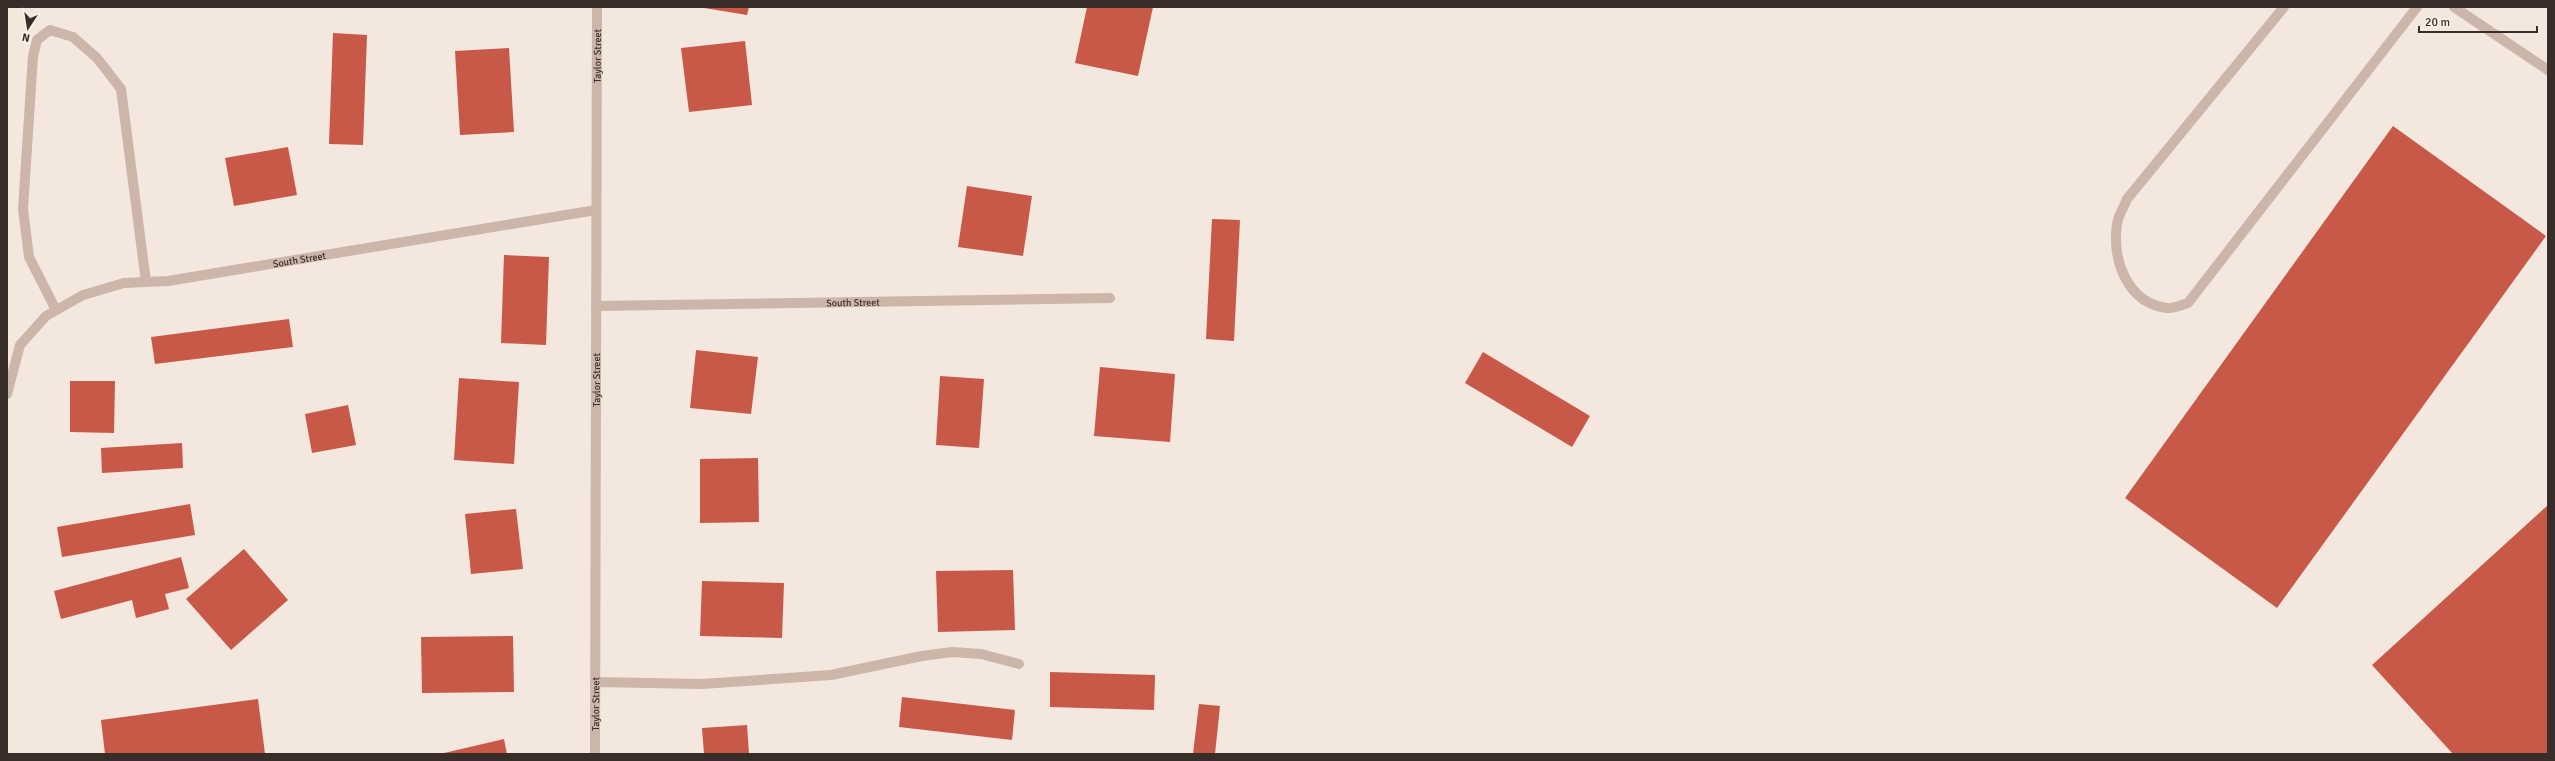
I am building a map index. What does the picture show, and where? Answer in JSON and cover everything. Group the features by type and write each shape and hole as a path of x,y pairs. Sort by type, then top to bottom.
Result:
{"street":[{"name":"Taylor Street","path":"595,754 597,7"},
{"path":"2284,7 2127,198 2117,223 2116,257 2130,288 2142,299 2168,309 2188,303 2417,7"},
{"path":"2454,7 2548,70"},
{"path":"56,310 29,257 23,209 33,56 36,40 50,30 73,37 97,58 121,89 146,282"},
{"name":"South Street","path":"7,394 20,345 46,316 83,295 124,283 168,281 596,210"},
{"name":"South Street","path":"596,306 1110,298"},
{"path":"595,682 702,684 831,675 922,656 952,652 981,654 1019,664"}],"building":[{"path":"698,7 749,7 747,15"},
{"path":"1087,7 1153,7 1138,76 1075,63"},
{"path":"333,33 367,35 363,145 329,144"},
{"path":"745,41 752,105 689,112 681,48"},
{"path":"509,48 514,132 460,135 455,51"},
{"path":"2393,126 2546,236 2277,608 2125,498"},
{"path":"288,147 297,195 234,206 225,158"},
{"path":"967,186 1032,196 1023,256 958,247"},
{"path":"1212,219 1240,220 1234,341 1206,339"},
{"path":"504,255 549,257 546,345 501,343"},
{"path":"289,319 293,347 155,364 151,337"},
{"path":"696,350 758,357 751,414 690,408"},
{"path":"1483,352 1590,416 1572,447 1465,383"},
{"path":"1100,367 1175,374 1170,442 1094,436"},
{"path":"940,376 984,379 979,448 936,445"},
{"path":"459,378 519,382 514,464 454,460"},
{"path":"70,381 115,381 114,433 70,432"},
{"path":"348,405 356,445 312,453 305,414"},
{"path":"182,443 183,468 102,473 101,448"},
{"path":"758,458 759,522 700,523 700,459"},
{"path":"190,504 195,535 62,557 57,527"},
{"path":"2548,505 2548,754 2453,754 2372,665"},
{"path":"516,509 523,569 471,574 465,514"},
{"path":"244,549 288,600 231,650 186,599"},
{"path":"181,557 189,588 165,594 169,609 136,618 132,600 61,619 54,591"},
{"path":"1013,570 1015,630 938,632 936,571"},
{"path":"702,581 784,583 782,638 700,636"},
{"path":"513,636 514,692 422,693 421,637"},
{"path":"1050,672 1155,675 1154,710 1050,707"},
{"path":"902,697 1015,710 1012,740 899,727"},
{"path":"258,699 265,754 105,754 101,720"},
{"path":"1199,704 1220,706 1215,754 1193,754"},
{"path":"747,725 749,754 704,754 702,728"},
{"path":"504,739 507,754 444,754 444,753"}]}
